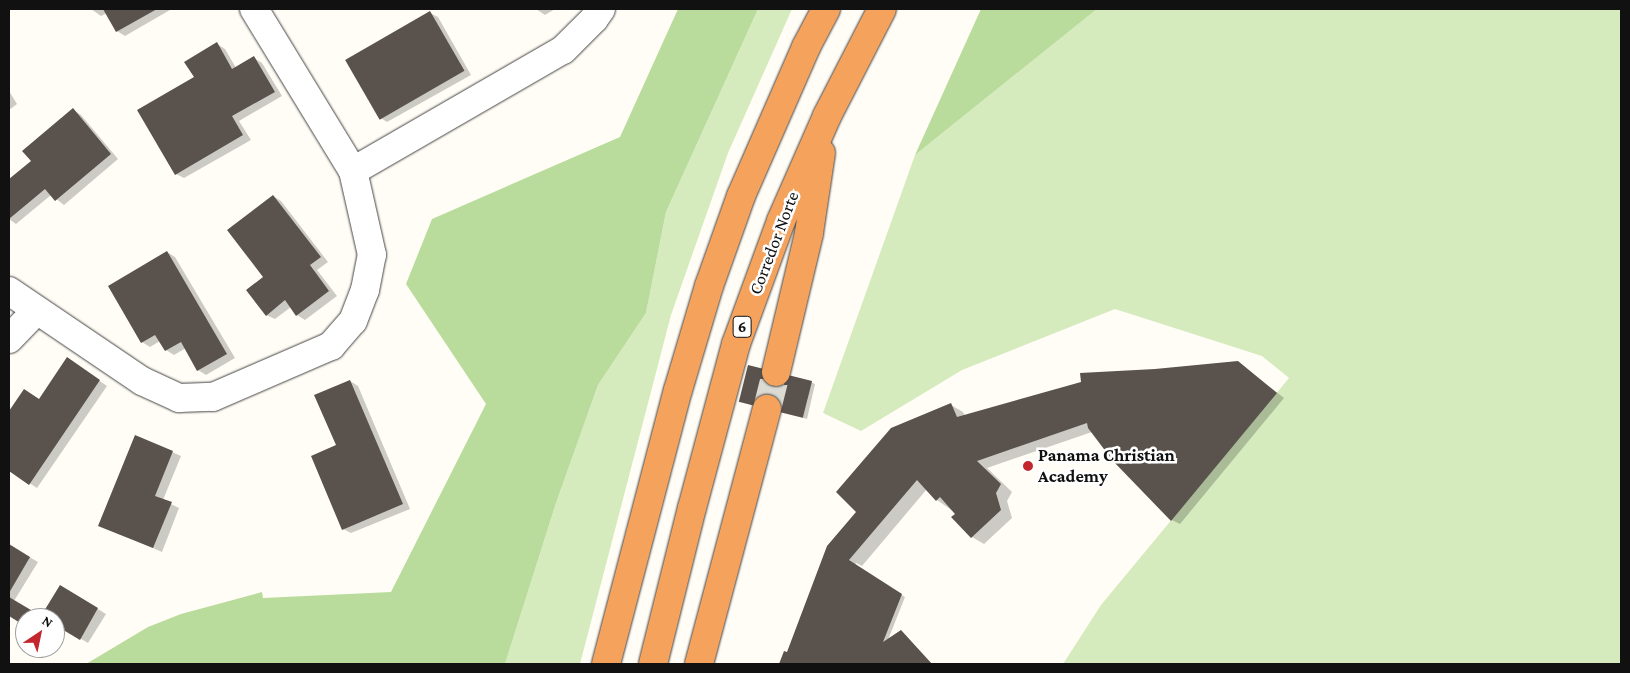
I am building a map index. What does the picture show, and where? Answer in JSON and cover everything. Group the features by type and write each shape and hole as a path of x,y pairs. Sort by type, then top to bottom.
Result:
{"highway":[{"path":"606,664 678,390 709,286 741,196 806,47 826,9"},
{"name":"Corredor Norte","path":"653,664 736,344 781,221 827,116 882,9"},
{"path":"776,372 809,233 827,116"},
{"path":"699,664 767,409"}],"street":[{"path":"9,291 142,381 179,398 213,397 331,346 353,321 365,290 372,255 353,171 254,9"},
{"path":"353,171 562,50 594,19 601,9"},
{"path":"9,339 36,311"}],"green space":[{"path":"678,9 758,9 666,212 646,313 598,385 556,503 505,664 86,664 148,627 181,614 262,592 263,598 391,592 486,404 406,284 432,219 620,137"},
{"path":"758,9 792,9 728,153 671,315 580,664 505,664 556,503 598,385 646,313 666,212"},
{"path":"981,9 1097,9 915,155"},
{"path":"1097,9 1621,9 1621,664 1063,664 1101,605 1289,378 1262,356 1115,309 962,370 861,431 823,413 915,155"}],"building":[{"path":"103,9 157,9 116,32"},
{"path":"430,11 464,71 380,120 345,60"},
{"path":"217,42 232,69 254,56 275,92 232,116 243,135 175,175 137,110 194,77 184,62"},
{"path":"73,108 111,154 55,201 45,189 9,219 9,179 31,161 22,151"},
{"path":"273,195 321,257 310,265 329,291 296,316 285,300 266,316 246,290 263,277 227,230"},
{"path":"167,251 227,354 197,371 181,342 165,351 155,335 141,343 108,286"},
{"path":"67,357 100,380 29,485 9,471 9,411 24,389 39,399"},
{"path":"1238,361 1277,393 1171,521 1113,461 1088,428 1087,423 977,461 1001,484 996,493 1001,510 971,538 951,517 955,514 940,497 936,501 917,480 849,560 902,594 883,642 901,630 932,664 779,664 784,651 787,652 827,546 856,512 836,492 891,428 951,403 957,417 1081,382 1080,373 1155,369"},
{"path":"748,365 812,381 803,418 739,402"},
{"path":"350,380 403,504 342,530 311,456 336,445 314,395"},
{"path":"135,435 173,451 155,496 172,502 153,548 98,526"},
{"path":"9,544 30,557 9,593"},
{"path":"60,585 98,608 80,640 65,631 65,608 46,608"},
{"path":"9,597 28,608 15,608 15,620 9,616"}],"tunnel":[{"path":"767,409 776,372"}],"place":[{"name":"Panama Christian Academy","path":"1028,466"}]}
